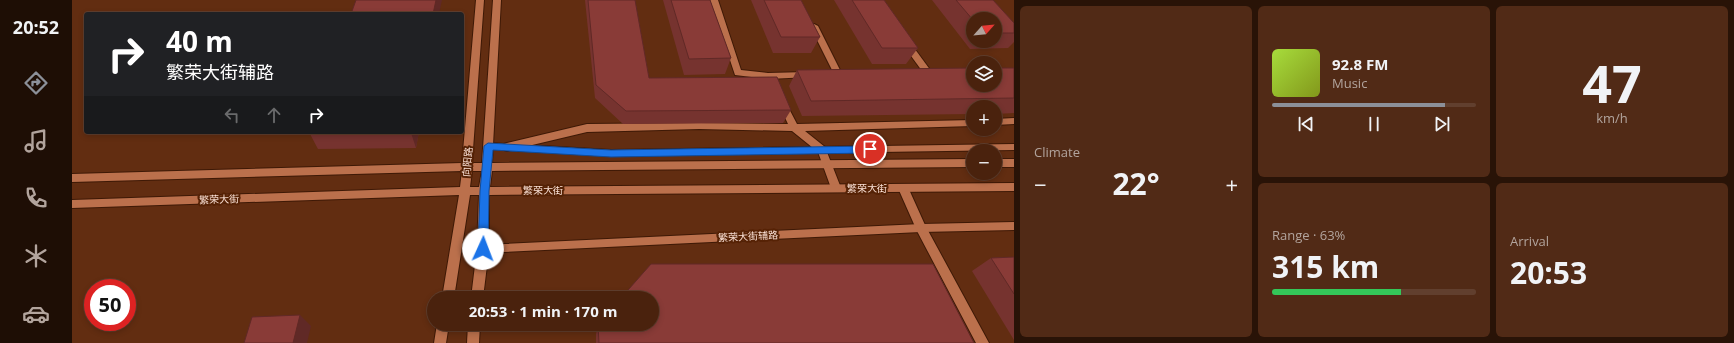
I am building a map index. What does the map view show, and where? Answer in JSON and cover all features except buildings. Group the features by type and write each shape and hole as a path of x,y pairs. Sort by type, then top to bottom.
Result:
{"main road":[{"name":"向阳路","path":"449,291 465,191 480,0"},
{"name":"向阳路","path":"478,291 483,249 484,191 487,167 497,0"},
{"path":"714,0 738,73 770,79 815,75"},
{"path":"811,20 838,74"},
{"path":"902,37 928,73"},
{"path":"778,95 794,128 822,150 836,188"},
{"path":"1002,122 1014,121"},
{"path":"508,147 587,128 700,126 794,128 966,122"},
{"path":"72,178 467,167 966,163"},
{"path":"1002,163 1014,163"},
{"name":"繁荣大街","path":"72,204 465,191 1014,187"},
{"path":"903,188 921,228 983,343"},
{"path":"440,343 442,331"},
{"path":"473,343 474,331"}],"lane":[{"path":"488,146 611,153 1014,147"},
{"name":"繁荣大街辅路","path":"483,249 921,228 1014,226"}],"route":[{"path":"483,249 484,191 488,146 611,153 870,149"}]}
